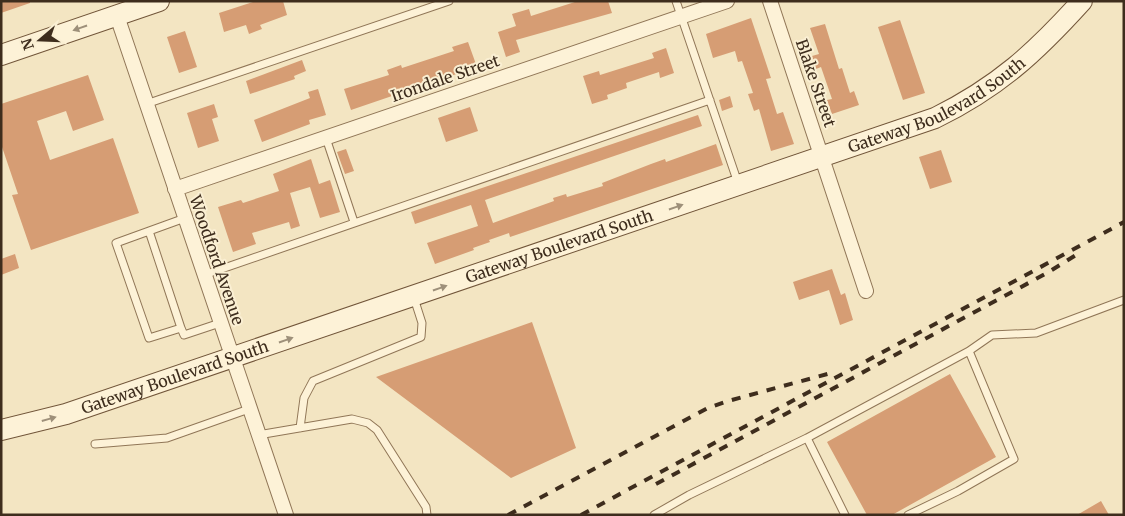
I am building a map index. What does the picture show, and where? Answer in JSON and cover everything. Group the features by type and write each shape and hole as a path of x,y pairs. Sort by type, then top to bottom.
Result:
{"main road":[{"path":"1,55 117,16 137,5 159,1"},
{"name":"Gateway Boulevard South","path":"1,430 66,414 823,158 935,118 975,97 1023,61 1082,1"}],"street":[{"name":"Irondale Street","path":"175,189 727,1"},
{"name":"Blake Street","path":"770,1 866,291"},
{"name":"Woodford Avenue","path":"117,16 286,515"}],"lane":[{"path":"146,104 449,1"},
{"path":"676,1 739,186"},
{"path":"204,275 710,100"},
{"path":"326,138 354,222"},
{"path":"181,328 149,338 116,243 185,218"},
{"path":"149,231 184,335 220,323"},
{"path":"300,428 304,398 313,381 421,337 422,323 414,297"},
{"path":"654,515 690,495 807,438 969,351 992,335 1036,332 1124,300"},
{"path":"908,515 958,491 1014,460 969,351"},
{"path":"94,444 167,438 249,409"},
{"path":"258,435 352,419 368,423 382,438 426,507 428,515"},
{"path":"807,438 845,515"}],"building":[{"path":"1,1 30,1 30,3 1,13"},
{"path":"256,1 283,1 287,15 260,25 262,29 249,34 246,25 224,32 219,13"},
{"path":"578,1 608,1 612,13 516,40 520,52 506,57 498,32 516,26 512,14 529,9 531,16"},
{"path":"751,18 771,78 766,79 777,114 783,112 794,144 771,151 759,109 754,111 748,94 753,93 742,61 738,62 735,51 713,58 706,34"},
{"path":"900,20 925,93 903,100 878,27"},
{"path":"825,24 839,69 842,68 850,93 854,91 859,105 832,114 827,100 832,99 821,67 816,69 812,56 819,54 810,28"},
{"path":"185,31 197,67 179,73 167,37"},
{"path":"468,42 477,67 351,110 344,89 389,75 387,70 401,65 402,68 454,51 452,47"},
{"path":"666,48 674,73 660,78 659,72 626,83 627,88 607,95 608,99 592,104 583,76 599,71 600,75 654,58 652,53"},
{"path":"302,60 306,71 294,76 295,79 250,94 246,81"},
{"path":"88,75 104,120 73,131 66,111 37,121 50,160 113,138 139,213 31,250 12,195 18,194 1,144 1,104"},
{"path":"318,89 326,115 309,120 310,124 262,142 254,120 310,98 308,92"},
{"path":"730,96 733,107 722,111 719,100"},
{"path":"214,104 218,117 212,119 219,141 198,148 187,113"},
{"path":"470,107 478,131 446,142 438,118"},
{"path":"698,115 702,126 485,200 493,223 554,201 553,198 566,194 567,197 603,186 602,183 651,164 665,159 666,162 716,144 723,165 510,237 509,233 489,240 490,242 473,248 474,250 435,264 427,243 478,226 471,205 415,224 411,212"},
{"path":"346,149 354,171 345,174 337,152"},
{"path":"941,150 952,182 930,189 919,157"},
{"path":"311,159 319,184 330,180 340,212 320,218 310,187 290,193 300,226 291,229 289,222 252,233 256,244 233,252 218,207 241,200 243,203 279,191 273,174"},
{"path":"15,254 19,268 1,275 1,259"},
{"path":"832,269 841,295 845,293 853,320 840,325 829,290 799,300 793,282"},
{"path":"532,322 576,448 511,478 376,377"},
{"path":"950,374 996,457 892,515 867,515 827,442"},
{"path":"1101,501 1109,515 1077,515"}],"railway":[{"path":"581,515 1124,222"},
{"path":"656,484 1047,273 1076,255"},
{"path":"508,515 708,408 831,373"}]}
